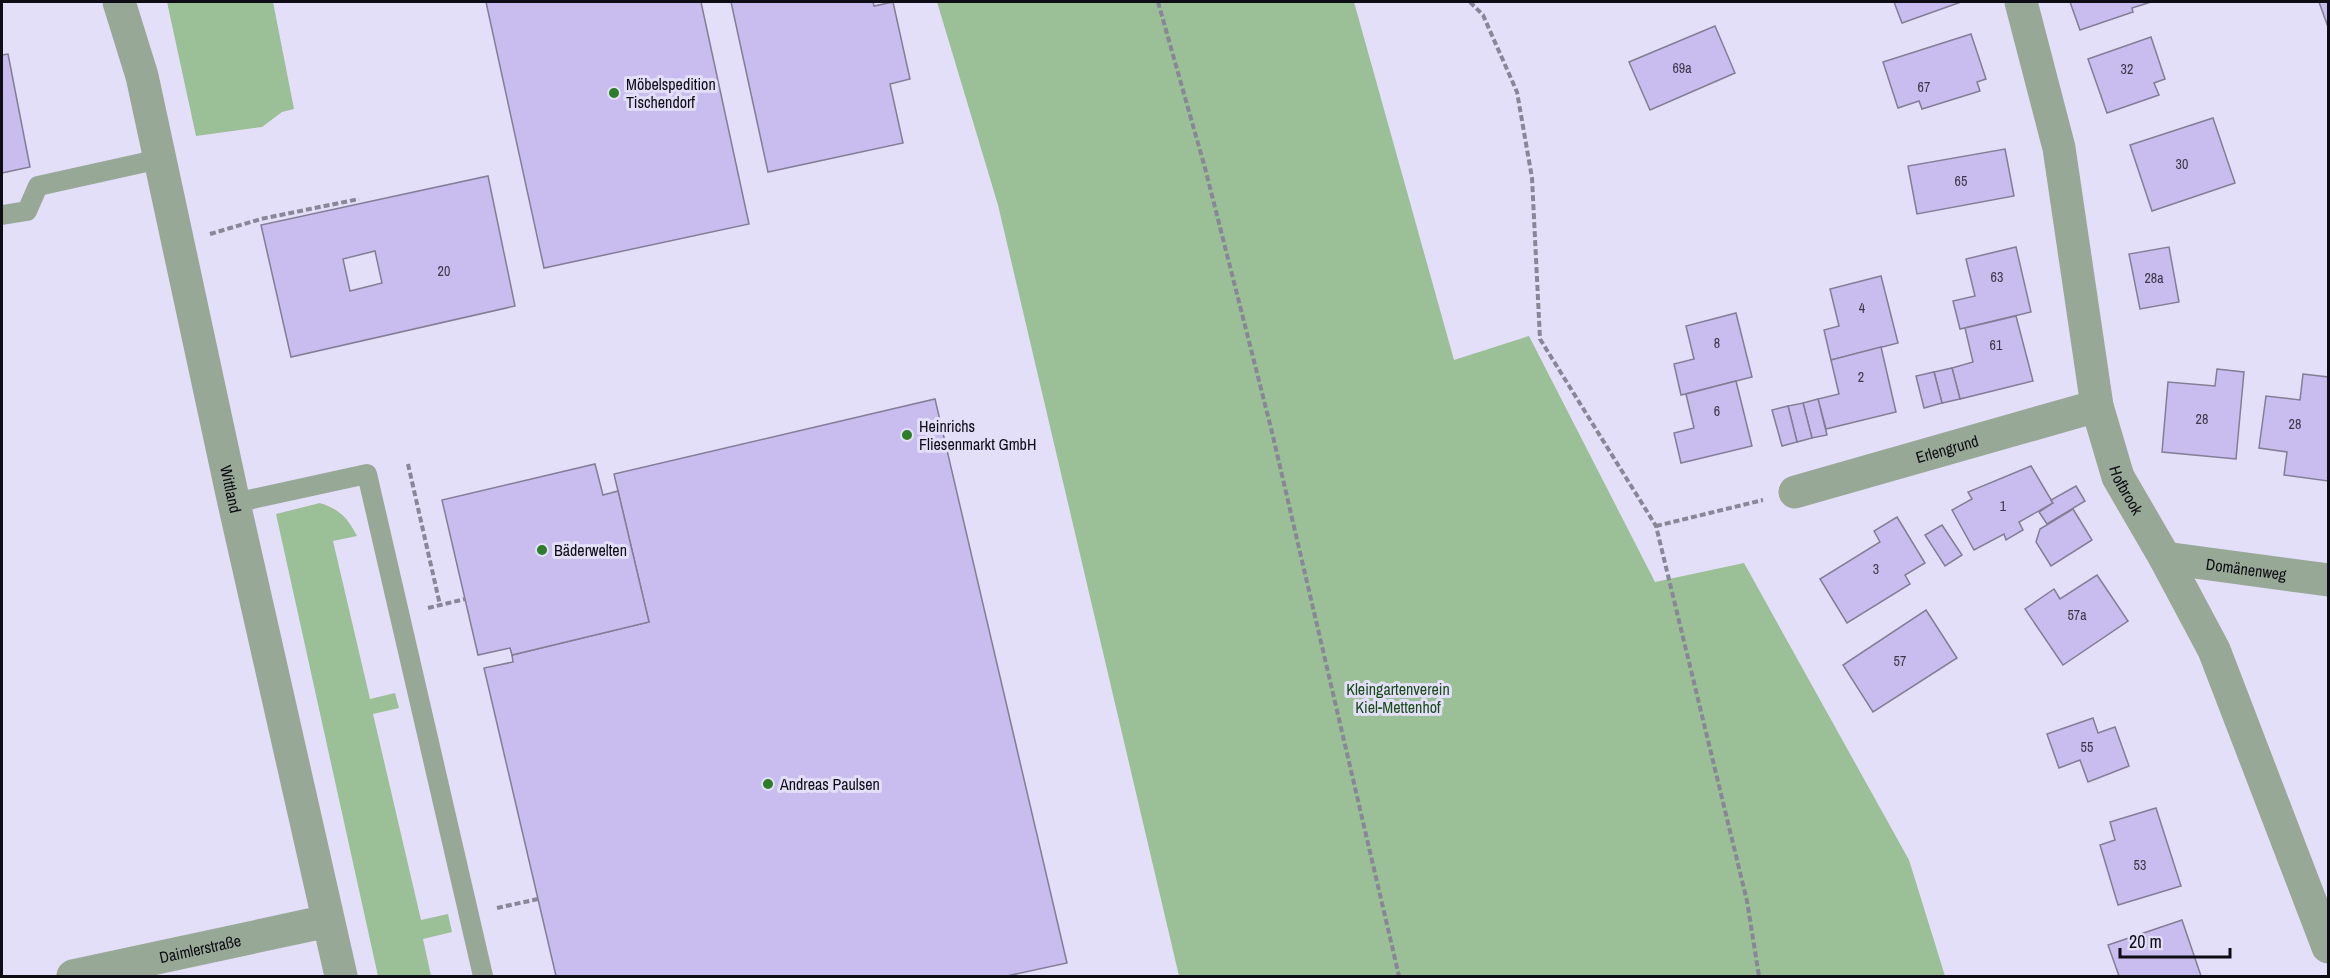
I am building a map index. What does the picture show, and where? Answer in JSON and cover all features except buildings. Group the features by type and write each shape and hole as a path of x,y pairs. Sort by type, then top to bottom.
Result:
{"street":[{"name":"Wittland","path":"119,2 142,76 234,503 340,976"},
{"name":"Hofbrook","path":"2020,2 2060,148 2097,406 2118,477 2214,650 2328,947"},
{"name":"Erlengrund","path":"1795,492 2097,406"},
{"name":"Domänenweg","path":"2165,558 2328,580"},
{"name":"Daimlerstraße","path":"73,976 328,921"}],"lane":[{"path":"2,215 27,211 38,186 160,159"},
{"path":"234,503 367,474 483,976"}],"path":[{"path":"1158,2 1205,168 1271,428 1399,976"},
{"path":"1470,2 1483,15 1517,92 1532,178 1540,339 1656,526 1747,900 1759,976"},
{"path":"178,245 261,219 359,199"},
{"path":"408,464 440,605"},
{"path":"1656,526 1795,492"},
{"path":"425,609 465,599"},
{"path":"469,914 538,899"}],"green space":[{"path":"167,2 273,2 294,109 282,112 262,127 196,136"},
{"name":"Kleingartenverein Kiel-Mettenhof","path":"937,2 1354,2 1454,360 1529,336 1655,582 1744,563 1909,860 1945,976 1179,976 998,205"},
{"path":"320,503 333,508 342,515 357,536 333,541 370,699 395,693 399,708 373,714 421,920 448,914 452,932 423,939 431,976 378,976 276,514"}],"place":[{"name":"Möbelspedition Tischendorf","path":"614,93"},
{"name":"Heinrichs Fliesenmarkt GmbH","path":"907,435"},
{"name":"Bäderwelten","path":"542,550"},
{"name":"Andreas Paulsen","path":"768,784"}]}
